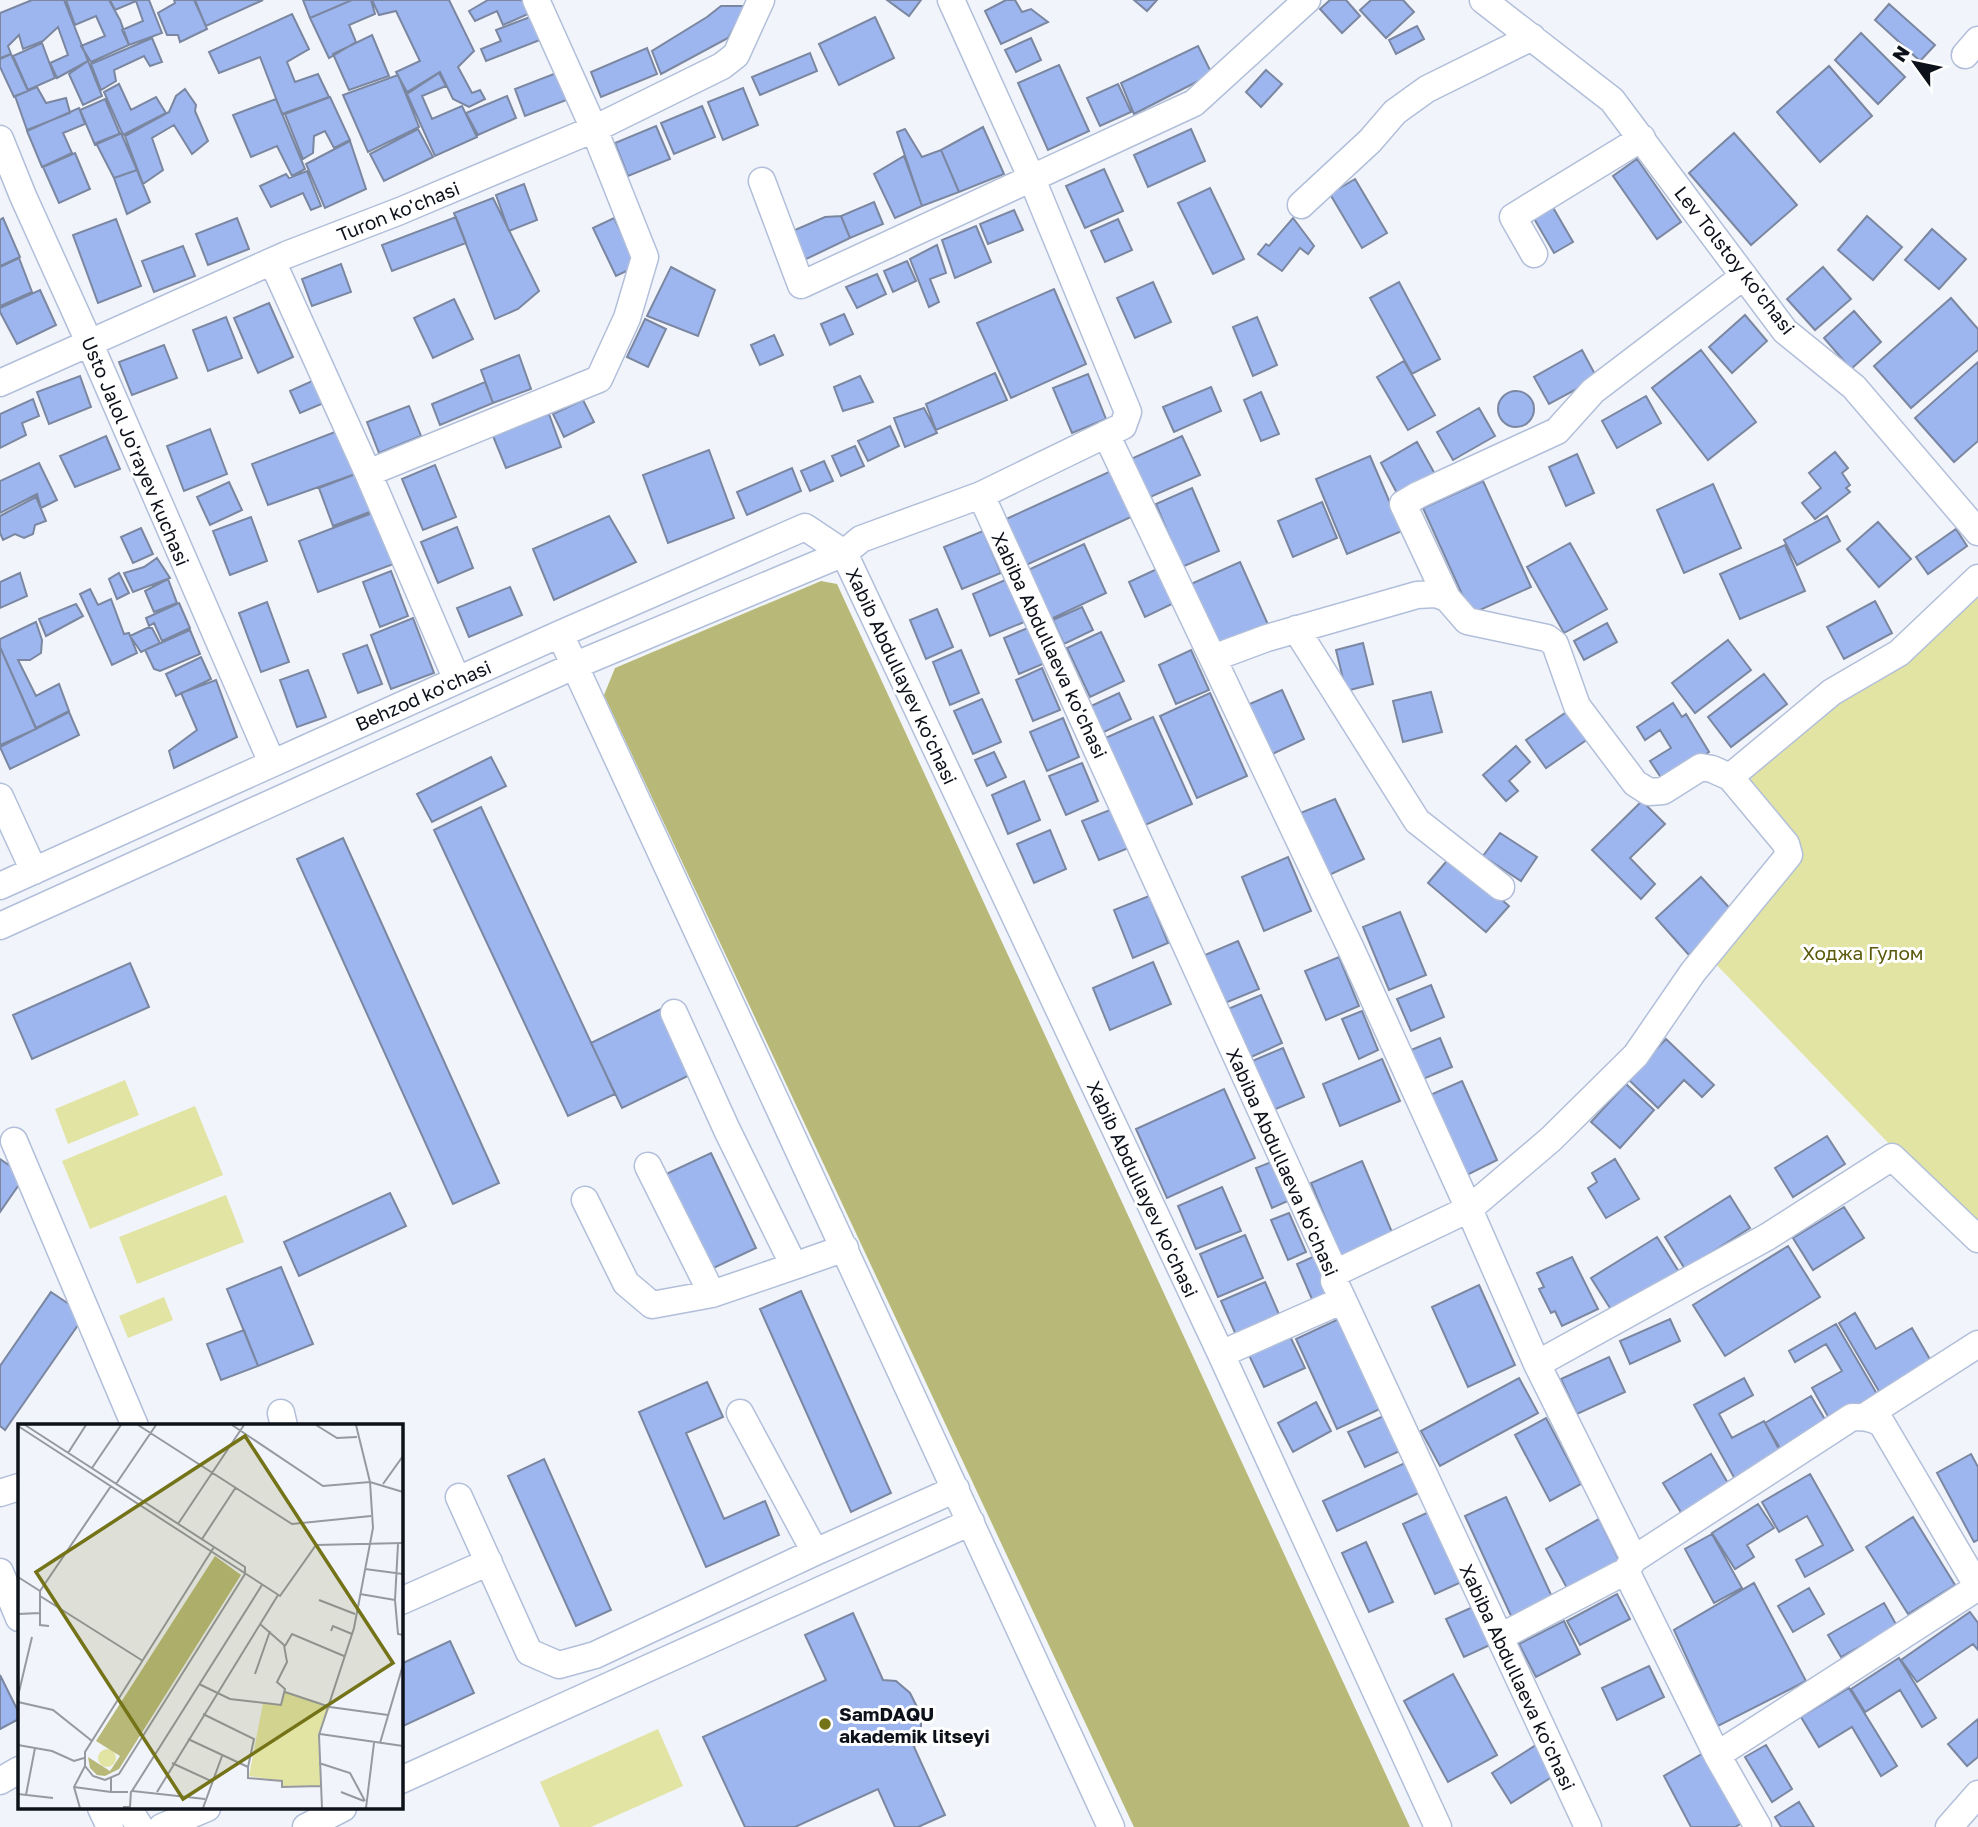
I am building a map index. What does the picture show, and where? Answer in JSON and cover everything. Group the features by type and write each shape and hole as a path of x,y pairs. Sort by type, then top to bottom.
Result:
{"street":[{"path":"368,473 599,379 627,318 645,257 594,129 536,0"},
{"name":"Turon ko'chasi","path":"0,383 286,256 594,129 722,66 736,55 761,0"},
{"path":"0,926 576,665 844,553 861,539 981,495 1123,426 1128,412 1032,179 951,0"},
{"path":"762,181 801,285 1194,103 1307,0"},
{"name":"Lev Tolstoy ko'chasi","path":"1483,0 1612,100 1785,331 1854,387 1978,532"},
{"path":"1301,205 1370,141 1395,112 1427,89 1532,37"},
{"path":"1534,254 1513,217 1642,138"},
{"name":"Usto Jalol Jo'rayev kuchasi","path":"0,139 11,201 89,342 272,763"},
{"path":"274,263 457,680"},
{"path":"1335,1273 1469,1209 1551,1139 1636,1055 1693,972 1789,855 1786,844 1730,777 1701,767 1663,791 1649,792 1635,783 1577,706 1555,644 1547,638 1467,621 1447,598 1403,504 1557,431 1593,391 1744,276"},
{"path":"1106,434 1352,951 1537,1364 1717,1755 1758,1827"},
{"name":"Xabiba Abdullaeva ko'chasi","path":"981,495 1335,1273 1334,1281 1588,1827"},
{"name":"Behzod ko'chasi","path":"0,886 805,527 844,553"},
{"name":"Xabib Abdullayev ko'chasi","path":"844,553 1221,1354 1438,1827"},
{"path":"1730,777 1832,692 1899,653 1978,578"},
{"path":"1213,658 1296,629 1417,594 1436,594 1447,598"},
{"path":"1296,629 1417,821 1501,887"},
{"path":"560,634 1111,1827"},
{"path":"0,797 34,871"},
{"path":"674,1013 727,1130 794,1266"},
{"path":"14,1141 134,1424"},
{"path":"1537,1364 1767,1237 1892,1157 1978,1239"},
{"path":"648,1166 712,1294"},
{"path":"585,1199 626,1283 652,1305 712,1294 845,1248"},
{"path":"1221,1354 1343,1300"},
{"path":"1864,1417 1978,1344"},
{"path":"740,1413 815,1552"},
{"path":"1500,1637 1630,1565 1852,1418 1875,1419 1882,1424 1978,1587 1717,1755"},
{"path":"0,1493 18,1487"},
{"path":"459,1497 529,1652 559,1665 595,1656 956,1489"},
{"path":"402,1780 971,1522"},
{"path":"402,1601 489,1562"},
{"path":"0,1781 18,1771"},
{"path":"1949,1827 1978,1794"},
{"path":"103,1810 110,1827"},
{"path":"129,1810 140,1827"},
{"path":"162,1827 202,1810"},
{"path":"306,1827 339,1810"}],"green space":[{"name":"Ходжа Гулом","path":"1978,578 1978,1236 1709,957 1796,854 1730,777"},
{"path":"821,581 837,584 1410,1827 1134,1827 604,695 615,668"},
{"path":"125,1080 139,1115 68,1144 55,1109"},
{"path":"195,1106 223,1175 90,1229 62,1161"},
{"path":"226,1195 244,1242 137,1284 119,1237"},
{"path":"164,1297 173,1320 128,1338 119,1316"},
{"path":"658,1729 683,1786 591,1827 560,1827 540,1782"}],"building":[{"path":"32,0 64,0 88,61 57,78 50,63 68,55 58,27 43,41 23,49 19,35 8,46 11,54 0,58 0,13"},
{"path":"66,0 109,0 129,45 91,62 81,46 105,36 96,16 75,25"},
{"path":"110,0 149,0 162,33 129,45 122,30 143,21 136,1 115,10"},
{"path":"174,0 195,0 207,29 180,42 178,35 167,35 158,13 175,3"},
{"path":"194,0 263,0 206,26"},
{"path":"303,0 352,0 310,18"},
{"path":"352,0 371,0 375,14 349,25 356,42 329,58 310,18"},
{"path":"372,0 449,0 474,51 458,67 472,93 480,90 485,99 469,107 453,99 440,72 407,92 396,72 420,61 396,11 379,15"},
{"path":"488,0 522,0 528,14 503,25 497,11 475,21 469,11"},
{"path":"887,0 921,0 909,16"},
{"path":"1006,0 1015,0 1022,12 1031,9 1048,22 1001,44 985,11"},
{"path":"1134,0 1157,0 1147,11"},
{"path":"1330,0 1346,0 1360,16 1342,33 1320,9"},
{"path":"1371,0 1403,0 1414,12 1386,38 1360,10"},
{"path":"1889,4 1935,45 1920,61 1875,20"},
{"path":"721,6 746,6 728,38 661,74 652,51"},
{"path":"292,14 309,49 287,62 295,82 318,74 329,97 282,114 260,57 219,73 209,52"},
{"path":"530,17 540,40 486,61 481,49 501,41 496,30"},
{"path":"875,17 894,58 839,85 819,44"},
{"path":"1417,26 1424,39 1396,54 1389,40"},
{"path":"1861,33 1905,77 1878,104 1835,60"},
{"path":"372,35 389,76 349,90 333,54"},
{"path":"152,38 162,62 150,66 144,56 114,70 116,81 101,90 91,64"},
{"path":"1031,38 1041,60 1016,72 1005,50"},
{"path":"42,43 55,78 28,90 13,56"},
{"path":"1198,46 1212,74 1134,114 1121,83"},
{"path":"647,48 657,74 601,97 591,72"},
{"path":"810,53 817,71 760,95 752,77"},
{"path":"11,54 28,91 14,97 0,67 0,59"},
{"path":"88,61 102,96 83,105 69,74"},
{"path":"1059,65 1089,131 1048,150 1018,83"},
{"path":"1829,66 1872,116 1820,162 1777,112"},
{"path":"1266,70 1282,84 1261,107 1246,92"},
{"path":"559,72 569,99 525,116 515,89"},
{"path":"439,73 446,86 422,96 432,119 462,106 477,137 435,156 407,94"},
{"path":"398,75 419,127 368,152 343,95"},
{"path":"119,84 131,110 156,97 166,113 123,135 104,92"},
{"path":"1118,84 1131,112 1100,126 1087,98"},
{"path":"37,87 46,103 66,98 70,113 27,130 15,96"},
{"path":"743,88 758,125 723,140 708,102"},
{"path":"185,89 196,105 195,111 208,141 192,154 174,125 152,138 163,170 143,184 125,136 169,112 176,96"},
{"path":"507,96 516,118 478,135 466,113"},
{"path":"330,97 350,140 334,148 325,131 314,136 313,153 303,159 285,114"},
{"path":"105,99 120,134 95,145 80,110"},
{"path":"276,99 305,169 292,176 277,146 251,157 233,115"},
{"path":"702,106 715,137 674,154 661,123"},
{"path":"79,108 85,124 63,133 72,153 42,167 27,131"},
{"path":"656,126 670,159 628,176 615,143"},
{"path":"983,127 1004,174 959,192 941,150"},
{"path":"418,129 433,157 384,181 370,154"},
{"path":"905,129 922,157 941,150 959,192 922,206 897,132"},
{"path":"1191,129 1205,161 1148,187 1134,155"},
{"path":"121,133 137,170 114,178 96,143"},
{"path":"1734,133 1797,205 1751,245 1689,173"},
{"path":"350,141 366,189 325,208 306,164"},
{"path":"75,153 90,189 59,203 43,167"},
{"path":"904,156 922,206 895,218 874,174"},
{"path":"1637,159 1681,222 1657,239 1613,176"},
{"path":"1104,169 1123,211 1085,228 1066,186"},
{"path":"137,170 150,202 127,214 114,178"},
{"path":"307,171 321,206 311,210 303,193 271,207 260,186 286,174 289,178"},
{"path":"1355,179 1387,233 1362,248 1330,194"},
{"path":"524,184 537,220 509,231 496,195"},
{"path":"1210,188 1244,259 1213,274 1178,203"},
{"path":"493,198 539,291 518,309 495,319 454,213"},
{"path":"874,202 883,224 850,238 841,216"},
{"path":"1551,204 1573,242 1554,253 1532,215"},
{"path":"1014,210 1023,230 988,244 980,224"},
{"path":"841,216 850,238 800,262 788,233 825,217"},
{"path":"1867,216 1902,247 1873,280 1838,250"},
{"path":"456,217 466,243 392,271 382,245"},
{"path":"3,218 20,257 0,266 0,220"},
{"path":"237,218 249,249 208,265 196,234"},
{"path":"614,218 637,266 616,276 593,228"},
{"path":"1293,218 1314,246 1308,254 1300,248 1282,271 1258,254 1266,244 1269,246"},
{"path":"116,219 141,286 98,303 73,235"},
{"path":"1118,219 1132,250 1105,262 1091,231"},
{"path":"976,226 991,262 955,278 942,240"},
{"path":"1932,229 1966,259 1939,289 1905,260"},
{"path":"937,245 946,273 930,279 939,302 929,307 910,259"},
{"path":"183,246 195,276 154,292 142,261"},
{"path":"19,258 32,292 0,306 0,267"},
{"path":"907,261 916,281 893,292 884,271"},
{"path":"341,264 351,292 312,306 302,279"},
{"path":"671,267 715,290 698,336 647,316"},
{"path":"1823,267 1851,299 1815,330 1787,299"},
{"path":"877,274 886,294 857,308 846,287"},
{"path":"1153,282 1171,322 1135,338 1117,298"},
{"path":"1399,282 1440,359 1412,374 1370,298"},
{"path":"1054,289 1086,364 1011,398 977,323"},
{"path":"40,290 56,325 17,344 0,308"},
{"path":"1951,298 1978,329 1978,350 1911,408 1874,366"},
{"path":"454,299 473,339 433,358 414,318"},
{"path":"269,303 293,357 258,373 234,318"},
{"path":"1854,311 1881,342 1851,369 1824,338"},
{"path":"844,314 853,334 830,345 821,324"},
{"path":"1745,315 1767,341 1732,373 1709,347"},
{"path":"226,317 242,358 208,371 193,330"},
{"path":"1257,317 1277,365 1253,376 1233,327"},
{"path":"645,319 666,329 648,367 627,357"},
{"path":"774,335 783,355 760,365 751,345"},
{"path":"164,345 177,378 132,395 119,362"},
{"path":"1582,350 1597,378 1549,404 1534,377"},
{"path":"1701,350 1756,422 1708,460 1652,388"},
{"path":"519,355 531,389 493,403 481,370"},
{"path":"1404,361 1435,415 1408,430 1377,377"},
{"path":"1978,362 1978,441 1954,462 1915,418"},
{"path":"995,373 1007,400 936,430 926,404"},
{"path":"1088,374 1106,419 1072,433 1053,388"},
{"path":"80,376 91,407 49,424 37,392"},
{"path":"860,376 873,402 843,411 834,387"},
{"path":"321,377 331,400 300,413 290,391"},
{"path":"485,382 493,403 440,425 432,404"},
{"path":"1211,387 1221,411 1174,432 1163,407"},
{"path":"1516,391 1529,396 1534,409 1529,422 1516,427 1503,422 1498,409 1503,396"},
{"path":"1261,392 1279,434 1261,441 1244,400"},
{"path":"1646,396 1661,423 1617,448 1602,421"},
{"path":"33,399 39,416 22,423 26,435 0,448 0,414"},
{"path":"583,400 594,422 564,437 553,414"},
{"path":"409,406 421,436 379,453 367,422"},
{"path":"924,408 937,433 905,447 894,418"},
{"path":"1479,408 1495,436 1453,460 1437,432"},
{"path":"549,414 561,447 506,468 493,436"},
{"path":"890,426 899,446 868,461 858,441"},
{"path":"210,429 227,474 184,491 167,446"},
{"path":"335,432 361,472 268,505 252,464"},
{"path":"106,436 120,469 75,487 60,456"},
{"path":"1182,436 1200,475 1148,498 1131,459"},
{"path":"1417,442 1435,474 1398,495 1381,463"},
{"path":"855,446 864,466 841,476 832,456"},
{"path":"709,450 734,518 668,543 643,475"},
{"path":"1835,452 1848,468 1842,473 1850,485 1846,488 1850,492 1815,519 1802,503 1821,488 1809,473"},
{"path":"1577,454 1594,493 1566,506 1549,467"},
{"path":"1370,456 1402,531 1347,554 1316,479"},
{"path":"824,461 833,481 810,491 801,471"},
{"path":"39,463 57,500 41,508 37,494 0,513 0,481"},
{"path":"435,465 456,517 423,530 402,479"},
{"path":"792,468 801,491 747,515 737,492"},
{"path":"1111,471 1131,517 1024,566 1004,520"},
{"path":"361,472 375,510 333,526 319,488"},
{"path":"1483,481 1531,587 1471,614 1423,508"},
{"path":"229,482 242,510 210,525 197,497"},
{"path":"1713,484 1741,548 1684,573 1657,510"},
{"path":"1192,488 1219,551 1182,567 1156,504"},
{"path":"36,497 46,521 35,525 33,534 24,538 15,534 3,540 0,533 0,516"},
{"path":"1322,502 1337,538 1293,557 1278,521"},
{"path":"380,510 399,562 318,592 299,541"},
{"path":"609,516 636,562 554,600 533,549"},
{"path":"1827,516 1840,541 1797,565 1784,540"},
{"path":"251,517 267,561 230,575 213,531"},
{"path":"1878,522 1911,559 1879,587 1847,549"},
{"path":"457,527 473,568 438,583 421,542"},
{"path":"141,528 153,554 133,563 121,537"},
{"path":"1956,529 1967,546 1928,574 1916,557"},
{"path":"983,531 1001,573 962,589 944,547"},
{"path":"1570,543 1607,609 1564,633 1527,567"},
{"path":"1084,544 1106,593 1049,620 1026,571"},
{"path":"1785,545 1805,591 1740,619 1720,574"},
{"path":"157,558 170,578 133,592 124,573 144,567"},
{"path":"1240,562 1270,629 1222,651 1191,584"},
{"path":"1159,568 1176,602 1145,617 1129,582"},
{"path":"391,571 408,616 380,627 363,582"},
{"path":"20,573 27,596 0,608 0,582"},
{"path":"119,573 129,593 117,599 109,579"},
{"path":"1012,577 1029,620 990,636 973,594"},
{"path":"168,579 177,603 154,612 145,591"},
{"path":"510,587 522,615 469,637 457,608"},
{"path":"90,589 98,605 111,599 124,634 129,633 137,653 112,665 80,594"},
{"path":"1875,601 1892,633 1844,659 1827,627"},
{"path":"267,602 289,662 261,672 239,613"},
{"path":"179,603 190,628 162,641 154,623 149,626 146,618"},
{"path":"76,604 83,616 46,636 39,619"},
{"path":"1082,607 1093,630 1064,644 1053,620"},
{"path":"937,609 953,647 926,659 910,620"},
{"path":"413,618 434,673 391,689 371,635"},
{"path":"36,622 42,640 41,653 30,660 18,660 36,696 59,684 69,711 36,728 0,647 0,639"},
{"path":"1607,623 1617,642 1584,660 1574,641"},
{"path":"1030,627 1045,663 1019,674 1004,638"},
{"path":"152,628 160,643 141,652 130,636"},
{"path":"190,630 200,654 160,671 154,669 145,650"},
{"path":"1101,632 1124,681 1090,697 1067,648"},
{"path":"1728,640 1751,670 1695,713 1672,683"},
{"path":"1363,643 1373,684 1346,691 1336,650"},
{"path":"367,645 382,684 358,693 343,654"},
{"path":"0,647 36,729 0,745"},
{"path":"961,650 979,693 950,705 933,662"},
{"path":"1191,650 1209,690 1176,704 1159,665"},
{"path":"201,657 211,679 176,696 166,674"},
{"path":"1042,668 1060,710 1033,721 1016,680"},
{"path":"308,670 326,717 297,727 280,680"},
{"path":"1764,674 1787,704 1731,747 1708,717"},
{"path":"216,680 237,737 174,768 169,751 197,730 181,693"},
{"path":"1282,690 1304,739 1268,756 1245,706"},
{"path":"1431,692 1442,732 1403,742 1393,701"},
{"path":"1119,693 1131,719 1102,733 1089,707"},
{"path":"1210,693 1247,776 1197,798 1160,716"},
{"path":"982,699 1001,742 973,754 954,711"},
{"path":"1673,703 1682,717 1686,714 1709,752 1664,782 1650,761 1671,748 1660,730 1645,740 1637,727"},
{"path":"1568,711 1588,739 1546,768 1526,740"},
{"path":"69,712 79,735 10,769 0,747"},
{"path":"1153,717 1192,804 1143,826 1103,739"},
{"path":"1063,718 1079,757 1047,771 1030,732"},
{"path":"1516,746 1530,762 1509,781 1518,791 1506,801 1483,775"},
{"path":"994,752 1006,777 987,786 975,760"},
{"path":"491,757 506,786 432,822 417,794"},
{"path":"1082,763 1098,801 1066,815 1049,776"},
{"path":"1024,781 1040,820 1008,834 992,795"},
{"path":"1335,799 1364,859 1327,876 1298,814"},
{"path":"1642,801 1665,824 1630,858 1655,884 1641,899 1592,850"},
{"path":"481,807 615,1094 568,1116 434,830"},
{"path":"1115,808 1131,847 1099,860 1082,821"},
{"path":"1050,830 1066,869 1034,883 1017,844"},
{"path":"1500,833 1537,857 1521,881 1483,856"},
{"path":"343,838 499,1183 453,1204 297,859"},
{"path":"1451,856 1509,906 1486,932 1428,883"},
{"path":"1288,857 1311,911 1264,931 1242,877"},
{"path":"1701,877 1735,914 1689,955 1656,918"},
{"path":"1149,896 1168,943 1133,958 1114,910"},
{"path":"1400,912 1426,975 1389,990 1363,927"},
{"path":"1238,941 1259,989 1225,1003 1205,955"},
{"path":"1339,957 1359,1006 1326,1020 1305,971"},
{"path":"1153,962 1171,1004 1110,1030 1093,988"},
{"path":"130,963 149,1007 32,1059 13,1015"},
{"path":"1431,985 1444,1017 1411,1031 1397,999"},
{"path":"1261,995 1282,1043 1249,1058 1228,1009"},
{"path":"667,1006 698,1071 622,1108 591,1043"},
{"path":"1362,1011 1378,1050 1359,1059 1342,1019"},
{"path":"1440,1038 1452,1067 1423,1079 1411,1050"},
{"path":"1666,1039 1714,1085 1702,1097 1684,1080 1658,1108 1628,1079"},
{"path":"1283,1048 1304,1097 1271,1111 1250,1062"},
{"path":"1382,1059 1400,1101 1340,1126 1323,1084"},
{"path":"1462,1081 1497,1160 1465,1176 1428,1096"},
{"path":"1626,1084 1654,1110 1620,1148 1591,1122"},
{"path":"1224,1089 1255,1158 1167,1198 1136,1129"},
{"path":"1827,1136 1845,1164 1793,1197 1775,1168"},
{"path":"711,1153 756,1248 707,1271 662,1176"},
{"path":"0,1159 25,1176 0,1212"},
{"path":"1615,1159 1639,1199 1606,1218 1588,1188 1597,1182 1592,1173"},
{"path":"1274,1161 1290,1200 1272,1208 1256,1168"},
{"path":"1362,1161 1394,1237 1342,1259 1311,1183"},
{"path":"1222,1187 1241,1231 1196,1249 1178,1206"},
{"path":"390,1193 406,1226 299,1276 284,1242"},
{"path":"1730,1196 1750,1228 1685,1269 1665,1237"},
{"path":"1844,1207 1864,1238 1813,1270 1793,1238"},
{"path":"1289,1213 1306,1252 1288,1260 1271,1220"},
{"path":"1245,1235 1263,1278 1218,1297 1200,1254"},
{"path":"1657,1237 1681,1275 1615,1316 1591,1278"},
{"path":"1788,1246 1820,1297 1725,1356 1693,1305"},
{"path":"1315,1256 1332,1296 1314,1304 1297,1264"},
{"path":"1572,1257 1598,1309 1562,1326 1555,1311 1551,1313 1539,1289 1544,1287 1537,1273"},
{"path":"281,1267 313,1344 258,1366 227,1289"},
{"path":"1265,1282 1284,1326 1240,1344 1221,1301"},
{"path":"1479,1285 1515,1365 1468,1387 1432,1307"},
{"path":"801,1291 891,1493 851,1512 760,1309"},
{"path":"51,1292 85,1315 5,1430 0,1426 0,1366"},
{"path":"1855,1313 1876,1349 1912,1328 1932,1363 1880,1393 1839,1323"},
{"path":"1343,1317 1384,1407 1337,1429 1296,1339"},
{"path":"1670,1319 1680,1341 1630,1364 1620,1341"},
{"path":"1836,1324 1877,1394 1830,1420 1812,1388 1842,1371 1826,1344 1795,1362 1789,1351"},
{"path":"244,1330 258,1366 221,1380 207,1344"},
{"path":"1289,1334 1305,1368 1264,1387 1248,1353"},
{"path":"1609,1357 1625,1392 1577,1414 1561,1379"},
{"path":"1519,1378 1538,1413 1440,1466 1421,1431"},
{"path":"1744,1378 1753,1395 1719,1414 1732,1438 1764,1421 1782,1455 1736,1481 1694,1405"},
{"path":"707,1382 723,1417 686,1433 724,1519 765,1501 779,1535 706,1567 639,1412"},
{"path":"1811,1396 1830,1428 1784,1455 1765,1423"},
{"path":"1316,1402 1331,1431 1293,1452 1278,1423"},
{"path":"1388,1414 1404,1449 1365,1467 1348,1432"},
{"path":"1546,1418 1581,1484 1550,1501 1515,1435"},
{"path":"1711,1454 1729,1485 1682,1514 1663,1483"},
{"path":"1971,1454 1978,1467 1978,1540 1974,1542 1937,1473"},
{"path":"544,1459 611,1610 576,1626 508,1476"},
{"path":"1407,1462 1421,1492 1337,1531 1323,1501"},
{"path":"1810,1474 1853,1550 1805,1577 1796,1560 1823,1545 1807,1516 1779,1532 1762,1502"},
{"path":"1506,1497 1553,1599 1512,1618 1465,1516"},
{"path":"1758,1504 1774,1528 1747,1545 1754,1557 1735,1569 1712,1533"},
{"path":"1433,1510 1466,1580 1435,1594 1403,1524"},
{"path":"1913,1517 1955,1585 1908,1614 1866,1547"},
{"path":"1599,1519 1620,1562 1568,1590 1546,1549"},
{"path":"1712,1534 1742,1588 1714,1603 1685,1549"},
{"path":"1366,1542 1393,1602 1369,1612 1342,1553"},
{"path":"1754,1583 1806,1681 1718,1726 1674,1630"},
{"path":"1809,1588 1824,1614 1793,1632 1778,1606"},
{"path":"1617,1594 1630,1619 1580,1645 1567,1621"},
{"path":"1884,1603 1897,1626 1841,1657 1828,1635"},
{"path":"1475,1606 1492,1644 1464,1657 1446,1619"},
{"path":"1970,1612 1978,1623 1978,1650 1973,1644 1917,1682 1901,1660"},
{"name":"SamDAQU akademik litseyi","path":"853,1613 883,1680 896,1681 910,1693 921,1715 921,1733 914,1747 945,1815 918,1827 895,1827 878,1789 795,1827 745,1827 703,1737 826,1680 805,1635"},
{"path":"1564,1621 1580,1654 1536,1677 1519,1644"},
{"path":"450,1641 474,1693 402,1727 402,1664"},
{"path":"1899,1658 1936,1718 1922,1727 1900,1690 1865,1712 1851,1689"},
{"path":"1649,1666 1664,1697 1617,1720 1602,1688"},
{"path":"1453,1674 1497,1755 1448,1782 1404,1701"},
{"path":"0,1675 18,1711 18,1720 0,1729"},
{"path":"1849,1688 1897,1766 1881,1776 1852,1727 1819,1747 1801,1717"},
{"path":"1978,1719 1978,1757 1967,1766 1948,1744"},
{"path":"1536,1745 1555,1775 1511,1803 1492,1773"},
{"path":"1766,1745 1792,1789 1772,1802 1745,1757"},
{"path":"1707,1751 1744,1822 1735,1827 1691,1827 1664,1776"},
{"path":"1799,1802 1814,1827 1781,1827 1775,1817"}],"place":[{"name":"SamDAQU akademik litseyi","path":"825,1724"}]}
